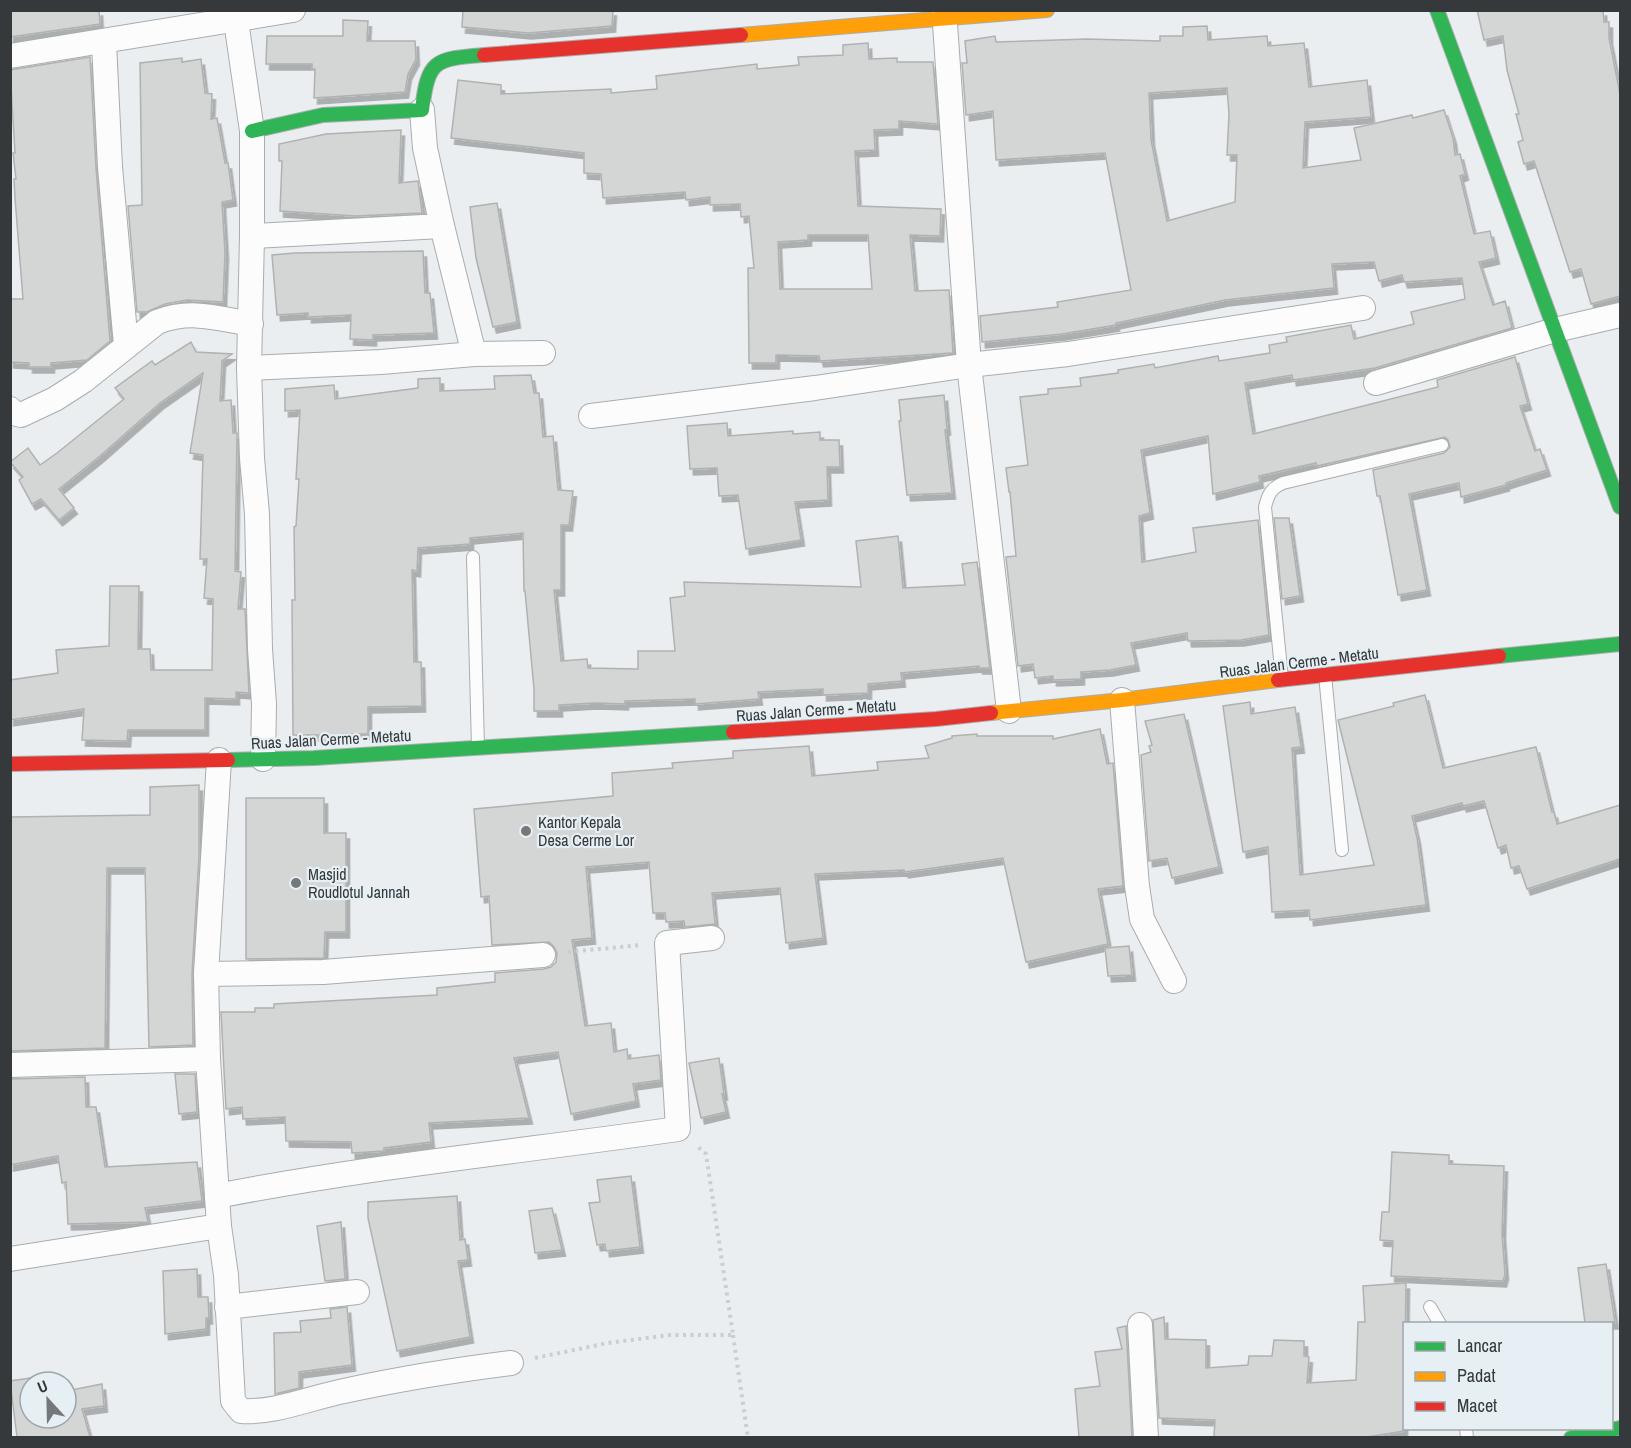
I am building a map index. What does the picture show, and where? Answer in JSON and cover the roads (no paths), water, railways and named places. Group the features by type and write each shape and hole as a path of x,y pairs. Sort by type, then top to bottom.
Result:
{"main road":[{"path":"252,131 323,115 422,110 425,82 433,67 450,58 779,21 1047,10"},
{"path":"1437,10 1620,507"},
{"name":"Ruas Jalan Cerme - Metatu","path":"10,764 314,758 936,720 1122,700 1324,674 1620,644"},
{"path":"1571,1437 1609,1430"}],"street":[{"path":"10,56 293,10"},
{"path":"944,15 969,365 1009,711"},
{"path":"236,21 252,131 249,368 264,704 263,759"},
{"path":"104,42 110,167 126,345"},
{"path":"422,110 425,148 474,354"},
{"path":"252,236 442,226"},
{"path":"591,416 815,388 969,365 1068,354 1363,308"},
{"path":"10,409 13,413 21,415 55,399 83,381 157,322 182,314 202,315 250,324"},
{"path":"1376,383 1555,330 1620,315"},
{"path":"249,368 381,362 474,354 543,353"},
{"path":"1122,700 1137,886 1142,920 1174,981"},
{"path":"219,760 206,974 208,1059 219,1226 226,1275 233,1401 241,1411 260,1412 343,1391 466,1368 511,1363"},
{"path":"217,1196 289,1182 417,1163 548,1148 678,1129 666,943 712,938"},
{"path":"206,974 323,972 543,955"},
{"path":"10,1065 208,1059"},
{"path":"10,1259 219,1226"},
{"path":"227,1307 357,1292"},
{"path":"1140,1325 1146,1437"}],"lane":[{"path":"1282,680 1265,507 1269,494 1274,487 1282,483 1442,445"},
{"path":"473,557 478,748"},
{"path":"1324,674 1342,850"},
{"path":"1430,1307 1439,1322"}],"place":[{"name":"Kantor Kepala Desa Cerme Lor","path":"526,831"},
{"name":"Masjid Roudlotul Jannah","path":"296,883"}]}
